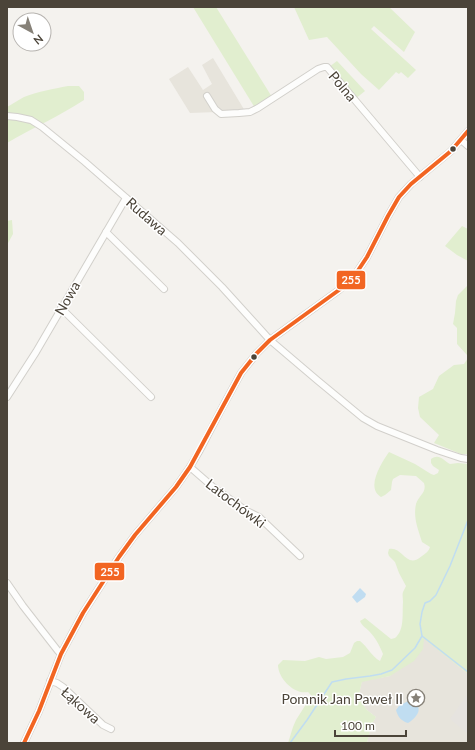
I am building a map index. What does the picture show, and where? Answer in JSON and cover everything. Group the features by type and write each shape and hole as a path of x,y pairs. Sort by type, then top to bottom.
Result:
{"street":[{"name":"Polna","path":"207,96 215,109 221,114 250,112 318,69 327,67 420,177"},
{"name":"Rudawa","path":"7,116 30,120 42,127 85,162 201,265 270,340 363,418 377,426 437,450 461,458 468,458"},
{"path":"24,743 39,711 61,654 83,613 119,557 141,528 176,487 190,467 241,373 270,340 339,290 353,278 367,257 399,197 411,184 444,158 468,132"},
{"path":"461,140 468,146"},
{"name":"Nowa","path":"7,397 36,352 126,198"},
{"path":"106,232 164,289"},
{"path":"61,308 151,397"},
{"name":"Latochówki","path":"190,467 213,487 245,510 259,517 300,556"},
{"path":"7,583 61,654"},
{"name":"Łąkowa","path":"50,681 63,687 103,725 111,729"}],"shaded area":[{"path":"213,58 245,111 190,113 169,79 188,67 203,90 212,84 202,65"},
{"path":"424,638 468,674 468,741 465,743 367,743 371,725 376,717 367,710 358,698 362,681 390,676"},
{"path":"466,696 468,698 468,734 450,719"}],"green space":[{"path":"193,7 216,7 272,97 255,108"},
{"path":"294,7 389,7 415,32 404,52 374,26 371,29 416,70 408,78 401,72 399,74 396,72 379,90 361,74 327,37 309,40"},
{"path":"337,61 365,91 355,99 329,67"},
{"path":"68,86 79,86 84,92 84,100 7,143 7,107 30,95"},
{"path":"12,220 13,234 7,245 7,221"},
{"path":"462,226 468,229 468,261 445,246"},
{"path":"467,286 468,358 457,344 457,328 453,324 458,295"},
{"path":"468,358 468,454 461,454 434,443 439,435 420,417 418,408 419,397 433,389 439,376 454,365 464,364"},
{"path":"389,452 434,475 438,473 439,470 431,463 431,459 434,457 439,457 450,464 468,464 468,674 424,639 423,649 414,661 390,676 362,682 358,698 367,710 376,717 371,726 367,743 288,743 296,720 311,695 308,692 297,691 292,688 284,680 278,665 283,660 305,661 319,657 326,659 343,657 350,653 354,643 357,641 363,643 374,657 380,661 383,654 377,642 360,621 365,618 391,639 395,638 400,631 402,626 403,593 406,586 395,562 389,556 389,549 398,551 408,559 417,560 430,548 422,542 416,523 415,514 417,501 424,492 424,483 416,476 400,475 393,479 391,490 385,495 381,497 376,493 376,475"}],"water":[{"path":"360,588 366,594 365,597 357,603 352,597"},
{"path":"408,701 417,705 418,711 415,717 408,723 400,718 396,710 399,706"}],"waterway":[{"path":"290,743 332,682 381,674 392,670 415,648 422,636 420,624 425,603 430,601 436,595 450,566 468,520"},
{"path":"422,636 468,672"}],"transit line":[{"name":"255","path":"24,743 39,711 61,654 83,613 135,535 176,487 190,467 241,373 270,340 339,290 353,278 367,257 399,197 411,184 451,151 468,131"}],"place":[{"name":"Pomnik Jan Paweł II","path":"416,698"}]}
